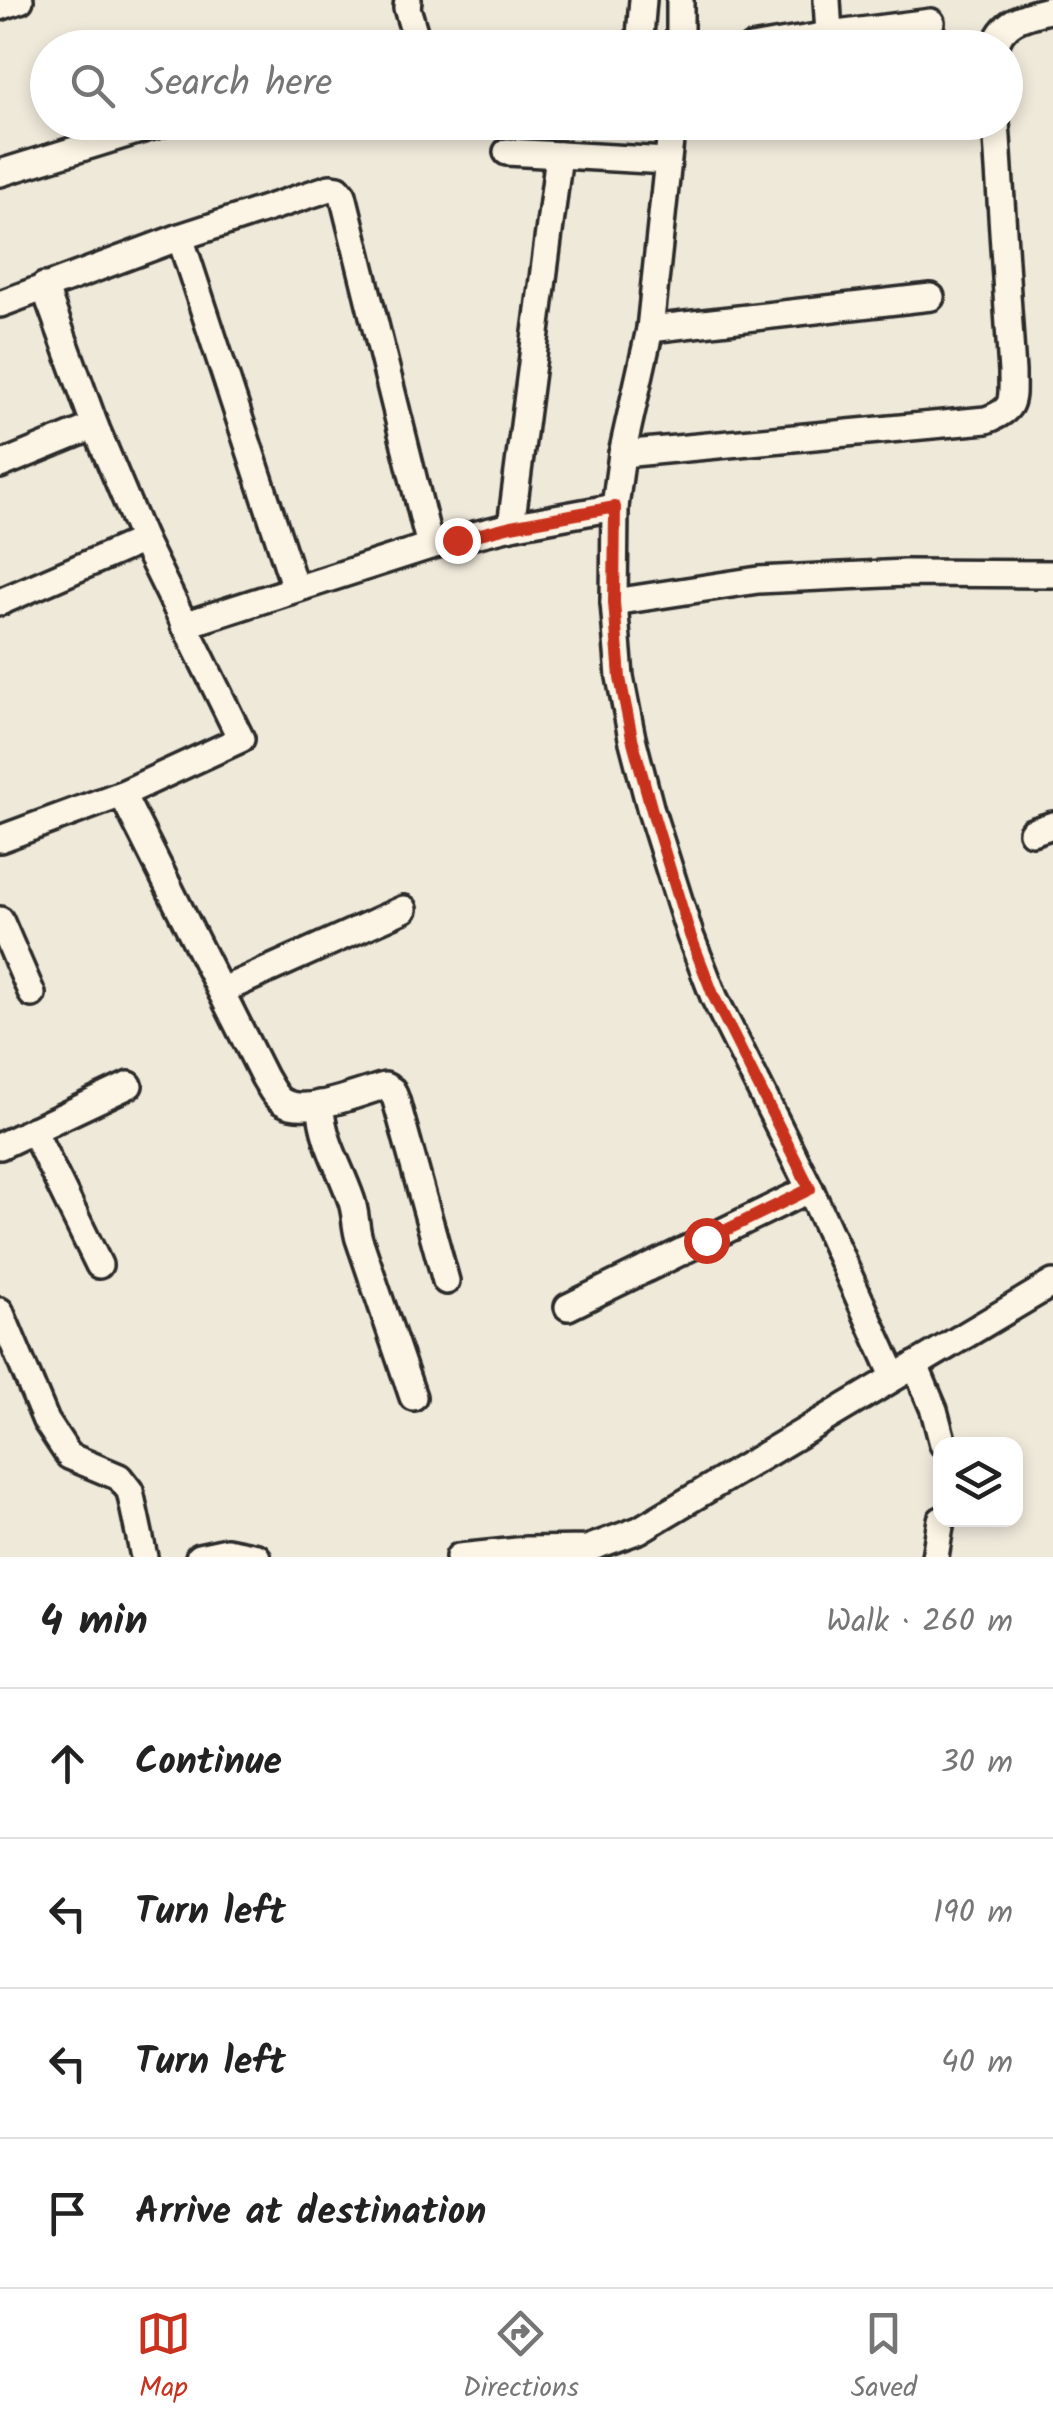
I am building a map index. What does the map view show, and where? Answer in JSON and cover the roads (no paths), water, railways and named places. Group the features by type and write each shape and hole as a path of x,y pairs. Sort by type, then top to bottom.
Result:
{"street":[{"path":"0,7 20,0"},
{"path":"408,0 413,30"},
{"path":"640,30 643,0"},
{"path":"680,0 680,30"},
{"path":"826,0 830,30"},
{"path":"1009,12 1022,17 1053,9"},
{"path":"863,30 930,22"},
{"path":"0,173 107,140"},
{"path":"670,140 650,329 622,454 615,507 614,602 620,678 632,738 656,828 714,997 904,1371 934,1410 941,1437"},
{"path":"622,454 986,420 1004,414 1012,400 1012,372 997,140"},
{"path":"507,152 667,161"},
{"path":"511,526 559,155"},
{"path":"0,304 180,237 330,188 338,189 343,195 430,546"},
{"path":"180,237 295,588"},
{"path":"0,839 122,794 240,739 143,540 94,426 44,286"},
{"path":"650,329 931,297"},
{"path":"0,465 94,426"},
{"path":"184,625 430,546 615,507"},
{"path":"0,602 143,540"},
{"path":"614,602 758,580 905,573 1053,574"},
{"path":"122,794 280,1102 296,1106 320,1104 385,1086 392,1090 446,1281"},
{"path":"220,991 404,909"},
{"path":"0,920 32,994"},
{"path":"0,1146 128,1085"},
{"path":"320,1104 327,1142 354,1205 354,1224 412,1397"},
{"path":"33,1130 100,1266"},
{"path":"568,1307 810,1189"},
{"path":"460,1557 587,1548 639,1530 1053,1283"},
{"path":"0,1311 46,1421 69,1456 119,1477 130,1491 144,1557"},
{"path":"935,1557 940,1527"},
{"path":"198,1557 227,1552 257,1557"}]}
